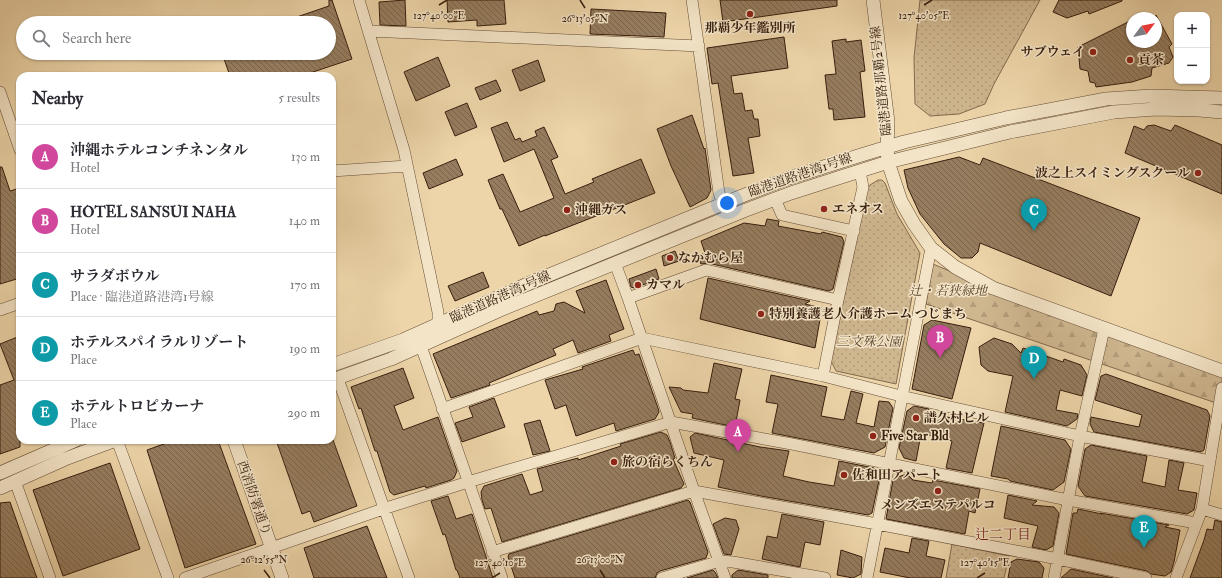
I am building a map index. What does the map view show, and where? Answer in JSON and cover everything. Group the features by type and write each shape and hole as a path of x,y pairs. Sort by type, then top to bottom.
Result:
{"street":[{"path":"359,0 404,150 438,312 438,324 421,346 502,578"},
{"path":"692,0 718,186 728,217"},
{"name":"臨港道路那覇2号線","path":"873,0 888,122 888,162 901,201 930,248 956,268 993,288 1222,371"},
{"path":"369,31 699,46"},
{"path":"0,92 16,138"},
{"name":"臨港道路港湾1号線","path":"336,364 403,340 532,282 789,178 887,147 1006,118 1106,99 1151,96 1222,98"},
{"name":"臨港道路港湾1号線","path":"336,379 385,362 500,310 728,217 775,199 888,162 1010,132 1114,112 1156,109 1222,112"},
{"path":"336,171 407,166"},
{"path":"823,376 863,187 860,171"},
{"path":"775,199 782,215 854,231"},
{"path":"867,578 890,464 901,396 930,248"},
{"path":"615,263 725,578"},
{"path":"628,298 706,270 838,300"},
{"path":"0,310 16,304"},
{"path":"1054,578 1080,436 1104,329"},
{"path":"442,409 642,338 823,376 901,396 1080,436 1210,461"},
{"path":"336,382 409,578"},
{"path":"1176,578 1202,509 1222,388"},
{"path":"185,578 383,509 468,482 671,422 792,444 1068,500 1196,523"},
{"path":"0,473 67,444"},
{"path":"0,488 65,459 106,444"},
{"path":"118,444 168,578"},
{"name":"西消防署通り","path":"235,444 282,578"},
{"path":"15,481 50,578"},
{"path":"492,552 694,491 877,524 1058,559 1146,578"},
{"path":"1202,509 1222,515"},
{"path":"662,578 720,561 825,578"}],"green space":[{"path":"920,0 1040,0 994,84 985,104 959,114 930,116 915,104 914,58"},
{"name":"三文殊公園","path":"878,180 882,180 885,183 897,214 920,253 896,384 836,371 830,359 867,190 870,185"},
{"name":"辻・若狭緑地","path":"933,264 1034,307 1222,377 1222,405 926,304"},
{"path":"952,544 1009,556 1004,578 946,578"}],"building":[{"path":"329,0 332,0 352,59 313,72 229,72 224,60 336,60 336,16 300,16 329,6"},
{"path":"405,0 406,26 380,25 379,2"},
{"path":"447,0 504,0 506,24 477,26 477,20 448,22"},
{"name":"那覇少年鑑別所","path":"720,0 837,0 837,6 723,22"},
{"path":"1059,0 1122,1 1089,14 1088,11 1067,18 1053,12"},
{"path":"591,9 666,13 664,37 590,34"},
{"path":"1126,23 1126,48 1162,48 1162,26 1172,44 1169,47 1173,57 1169,63 1152,68 1151,76 1132,82 1096,87 1095,83 1090,82 1088,71 1080,69 1078,47"},
{"path":"784,37 788,68 731,76 734,94 742,93 745,111 752,110 754,119 758,119 760,136 748,138 754,173 733,176 718,83 712,84 707,48"},
{"path":"846,39 846,42 861,40 865,71 860,72 865,117 834,120 833,109 829,109 825,75 836,74 832,41"},
{"path":"438,57 450,86 416,101 404,72"},
{"path":"538,60 545,81 520,91 512,70"},
{"path":"496,80 501,91 480,100 475,88"},
{"path":"467,103 477,127 455,136 445,112"},
{"path":"692,115 704,149 705,148 711,190 707,198 690,207 671,166 657,129"},
{"path":"507,122 515,140 520,138 522,142 537,136 535,131 544,127 558,157 551,160 565,194 594,182 592,179 641,159 655,193 519,246 502,209 500,209 488,180 503,174 520,212 554,198 534,149 504,162 491,128"},
{"name":"波之上スイミングスクール","path":"1154,125 1171,131 1175,125 1222,145 1222,194 1125,153 1134,126 1144,130 1147,126"},
{"path":"959,157 980,165 983,158 1140,218 1111,296 980,243 978,252 972,258 961,258 944,244 920,214 908,188 904,170"},
{"path":"456,159 463,175 429,189 423,173"},
{"path":"0,167 2,167 10,191 16,189 16,279 0,284"},
{"path":"767,219 779,221 778,226 821,234 822,232 842,237 844,242 833,289 829,291 708,263 701,264 698,256 705,253 701,241 744,223 765,226"},
{"path":"675,251 679,261 664,266 662,256"},
{"path":"656,269 659,279 634,288 631,287 629,279"},
{"path":"483,272 489,287 455,301 448,286"},
{"name":"特別養護老人介護ホーム つじまち","path":"708,278 810,301 805,304 822,308 815,348 700,319"},
{"path":"606,280 624,329 609,335 611,341 578,353 573,340 553,349 556,355 489,383 490,385 451,398 433,354 537,311 539,315 554,311 556,304 564,302 585,313 576,291"},
{"path":"932,320 971,328 952,399 912,389 924,325"},
{"path":"16,338 16,444 20,444 20,447 0,454 0,385 14,380 0,344"},
{"path":"994,338 1012,344 1021,353 1023,348 1063,362 1064,359 1081,365 1087,375 1082,396 1060,390 1056,410 1078,414 1077,419 1067,426 1005,412 1013,376 988,371 981,365 979,347"},
{"path":"633,350 635,355 639,354 658,408 659,412 655,419 616,431 614,423 576,436 566,405 555,409 545,380 583,369 582,367"},
{"path":"714,363 742,369 735,399 740,400 735,427 692,418 693,414 681,412 669,387 708,393"},
{"path":"403,368 414,398 394,406 403,430 438,417 457,471 454,478 451,480 426,488 425,486 394,495 390,492 377,451 375,451 361,408 359,409 351,387"},
{"path":"1106,374 1207,410 1210,416 1204,450 1201,452 1094,432 1090,424 1091,417 1139,427 1142,415 1095,400 1101,376"},
{"path":"771,375 827,387 821,416 844,420 851,391 863,394 856,423 874,427 879,401 889,402 893,408 885,447 874,453 772,433 778,404 766,402"},
{"path":"494,398 505,427 462,442 455,423 473,417 469,407"},
{"path":"914,406 929,409 928,414 984,423 972,473 946,468 952,441 934,436 921,434 916,461 904,458 899,448 907,411"},
{"path":"540,420 550,451 533,455 524,424"},
{"path":"1001,426 1065,440 1071,449 1064,482 1053,490 991,476"},
{"path":"661,432 667,435 670,442 675,458 673,459 684,484 681,488 502,542 491,508 485,509 482,500 481,492 484,486 522,474 530,495 543,491 537,469 578,458 578,460 621,446 620,444"},
{"path":"695,433 760,447 789,451 783,476 809,482 834,486 839,461 874,468 880,476 872,513 868,515 718,487 724,460 694,453 690,437"},
{"path":"164,444 219,444 256,544 185,568 147,450"},
{"path":"277,444 334,444 357,506 314,522 310,511 302,514"},
{"path":"1091,445 1147,456 1142,482 1165,487 1169,460 1184,463 1178,490 1197,493 1194,510 1187,514 1085,496 1078,486 1085,449"},
{"path":"110,463 140,549 63,576 33,490"},
{"path":"907,474 913,480 932,483 933,480 980,489 975,513 969,511 965,534 886,519 893,480"},
{"path":"1008,495 1037,501 1032,505 1054,507 1059,513 1053,546 1046,550 1032,547 1038,526 1004,518"},
{"path":"448,496 456,519 472,514 493,578 460,578 456,570 445,534 443,535 431,501"},
{"path":"688,500 708,552 706,558 660,571 657,573 655,578 515,578 508,557 509,554"},
{"path":"10,502 37,578 0,578 0,503"},
{"path":"1078,509 1169,525 1165,527 1180,530 1171,572 1165,576 1151,574 1147,571 1066,554 1073,513 1077,513"},
{"path":"782,514 824,522 820,545 805,542 800,567 762,559 767,536 777,538"},
{"path":"725,518 736,520 739,529 731,555 724,554 713,524"},
{"path":"1215,520 1222,522 1222,578 1190,578 1207,529 1213,530"},
{"path":"367,526 387,578 314,578 304,548"},
{"path":"912,538 929,541 926,556 945,560 941,578 910,578 880,572 885,548 909,553"},
{"path":"841,550 862,557 861,574 853,578 837,575"},
{"path":"1017,559 1039,562 1044,568 1042,578 1008,578 1011,562"},
{"path":"1071,569 1113,578 1061,578"},
{"path":"713,570 718,578 687,578"},
{"path":"738,570 768,575 768,578 732,578 732,575"}],"place":[{"name":"那覇少年鑑別所","path":"750,14"},
{"name":"サブウェイ","path":"1093,52"},
{"name":"貢茶","path":"1130,60"},
{"name":"波之上スイミングスクール","path":"1198,173"},
{"name":"エネオス","path":"824,209"},
{"name":"沖縄ガス","path":"567,210"},
{"name":"サラダボウル","path":"1034,231"},
{"name":"なかむら屋","path":"670,258"},
{"name":"カマル","path":"638,285"},
{"name":"特別養護老人介護ホーム つじまち","path":"761,314"},
{"name":"HOTEL SANSUI NAHA","path":"940,358"},
{"name":"ホテルスパイラルリゾート","path":"1034,379"},
{"name":"譜久村ビル","path":"916,418"},
{"name":"Five Star Bld","path":"873,436"},
{"name":"沖縄ホテルコンチネンタル","path":"738,452"},
{"name":"旅の宿らくちん","path":"614,462"},
{"name":"佐和田アパート","path":"844,475"},
{"name":"メンズエステパルコ","path":"938,491"},
{"name":"ホテルトロピカーナ","path":"1144,548"}],"district":[{"name":"辻二丁目","path":"1003,534"}]}
